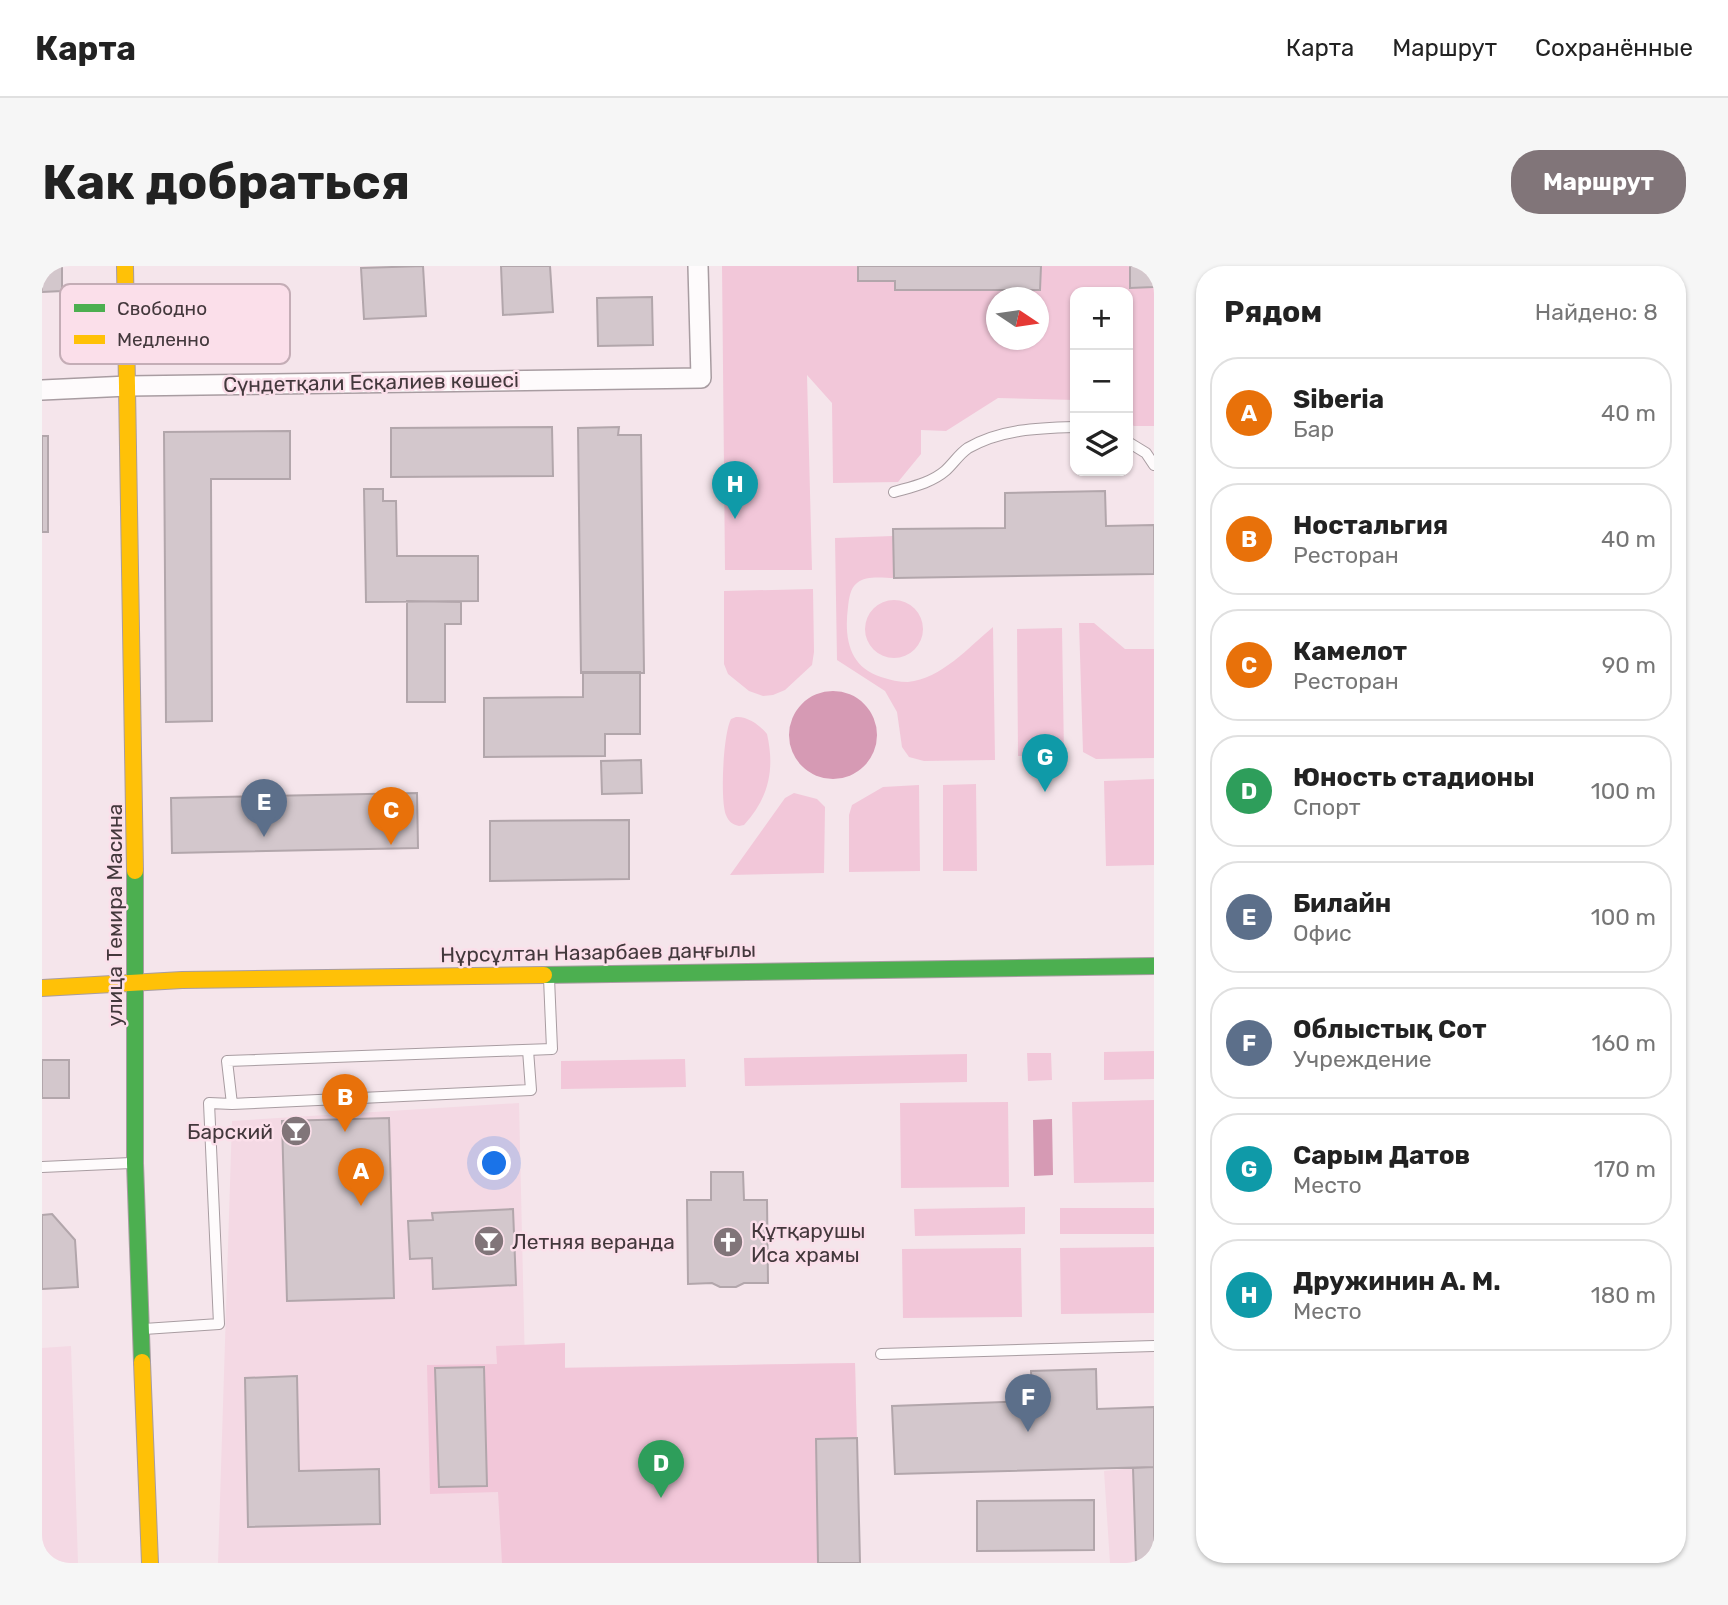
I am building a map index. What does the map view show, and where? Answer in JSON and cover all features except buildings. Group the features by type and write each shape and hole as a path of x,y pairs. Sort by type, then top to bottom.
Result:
{"street":[{"name":"улица Темира Масина","path":"125,266 125,284"},
{"name":"Сүндетқали Есқалиев көшесі","path":"42,390 128,386 701,378 698,266"},
{"name":"улица Темира Масина","path":"127,364 136,887 135,1163 150,1563"},
{"name":"Нұрсұлтан Назарбаев даңғылы","path":"42,988 182,980 1154,966"}],"lane":[{"path":"894,492 927,482 944,472 966,449 1000,434 1038,428 1070,427"},
{"path":"1133,445 1146,453 1154,465"},
{"path":"232,1104 227,1060 552,1049 548,974"},
{"path":"142,1329 219,1324 209,1103 531,1090 527,1049"},
{"path":"42,1167 135,1163"},
{"path":"881,1354 1154,1346"}],"shaded area":[{"path":"722,266 858,266 895,281 895,290 986,290 986,350 1049,350 1049,287 1040,287 1041,266 1130,266 1130,287 1070,287 1070,400 998,398 946,431 921,430 921,454 898,482 833,483 832,403 807,375 812,570 725,570"},
{"path":"1133,287 1154,287 1154,426 1134,426"},
{"path":"893,536 894,578 865,579 857,583 851,591 847,630 855,659 870,672 888,679 908,682 920,680 943,669 993,627 995,760 924,761 909,757 902,747 897,712 885,691 837,660 835,538"},
{"path":"813,589 812,665 785,690 773,695 763,696 749,691 728,674 724,664 724,591"},
{"path":"894,600 905,602 918,613 923,629 921,640 910,653 894,658 883,656 870,645 865,629 867,618 878,605"},
{"path":"1079,623 1094,623 1125,649 1154,649 1154,758 1096,759 1083,752"},
{"path":"1062,628 1064,756 1018,756 1017,629"},
{"path":"833,691 850,694 864,704 874,718 877,735 874,752 864,766 850,776 833,779 816,776 802,766 792,752 789,735 792,718 802,704 816,694"},
{"path":"736,717 753,722 767,734 770,759 764,794 752,815 744,825 739,826 727,817 723,796 726,738 731,719"},
{"path":"1154,779 1154,865 1106,866 1104,781"},
{"path":"976,784 977,871 943,871 943,785"},
{"path":"919,785 920,871 849,872 849,815 852,805 883,787"},
{"path":"794,793 817,799 825,807 824,873 730,875 785,798"},
{"path":"1154,1051 1154,1079 1104,1080 1104,1052"},
{"path":"1027,1053 1051,1053 1052,1080 1028,1081"},
{"path":"967,1054 967,1082 745,1086 744,1058"},
{"path":"685,1059 686,1087 561,1089 561,1061"},
{"path":"1154,1100 1154,1182 1074,1183 1072,1102"},
{"path":"1008,1102 1009,1187 901,1188 900,1103"},
{"path":"519,1103 525,1368 855,1363 860,1563 218,1563 232,1121"},
{"path":"1052,1119 1053,1175 1034,1176 1033,1120"},
{"path":"1025,1207 1025,1234 915,1236 914,1209"},
{"path":"1060,1208 1154,1208 1154,1234 1060,1234"},
{"path":"1154,1247 1154,1313 1061,1314 1060,1248"},
{"path":"1021,1248 1022,1317 903,1318 902,1249"},
{"path":"565,1343 565,1368 855,1363 860,1563 502,1563 498,1492 430,1494 427,1365 497,1364 496,1346"},
{"path":"71,1346 78,1563 42,1563 42,1348"},
{"path":"1133,1468 1154,1563 1110,1563 1104,1471"}],"traffic: fast":[{"path":"135,871 135,1163 142,1362"},
{"path":"544,975 1154,966"}],"traffic: slow":[{"path":"125,266 125,284"},
{"path":"127,364 135,871"},
{"path":"42,988 182,980 544,975"},
{"path":"142,1362 150,1563"}],"place":[{"name":"Дружинин А. М.","path":"735,519"},
{"name":"Сарым Датов","path":"1045,792"},
{"name":"Билайн","path":"264,837"},
{"name":"Камелот","path":"391,845"},
{"name":"Барский","path":"296,1131"},
{"name":"Ностальгия","path":"345,1132"},
{"name":"Siberia","path":"361,1206"},
{"name":"Летняя веранда","path":"489,1241"},
{"name":"Құтқарушы Иса храмы","path":"728,1242"},
{"name":"Облыстық Сот","path":"1028,1432"},
{"name":"Юность стадионы","path":"661,1498"}]}
